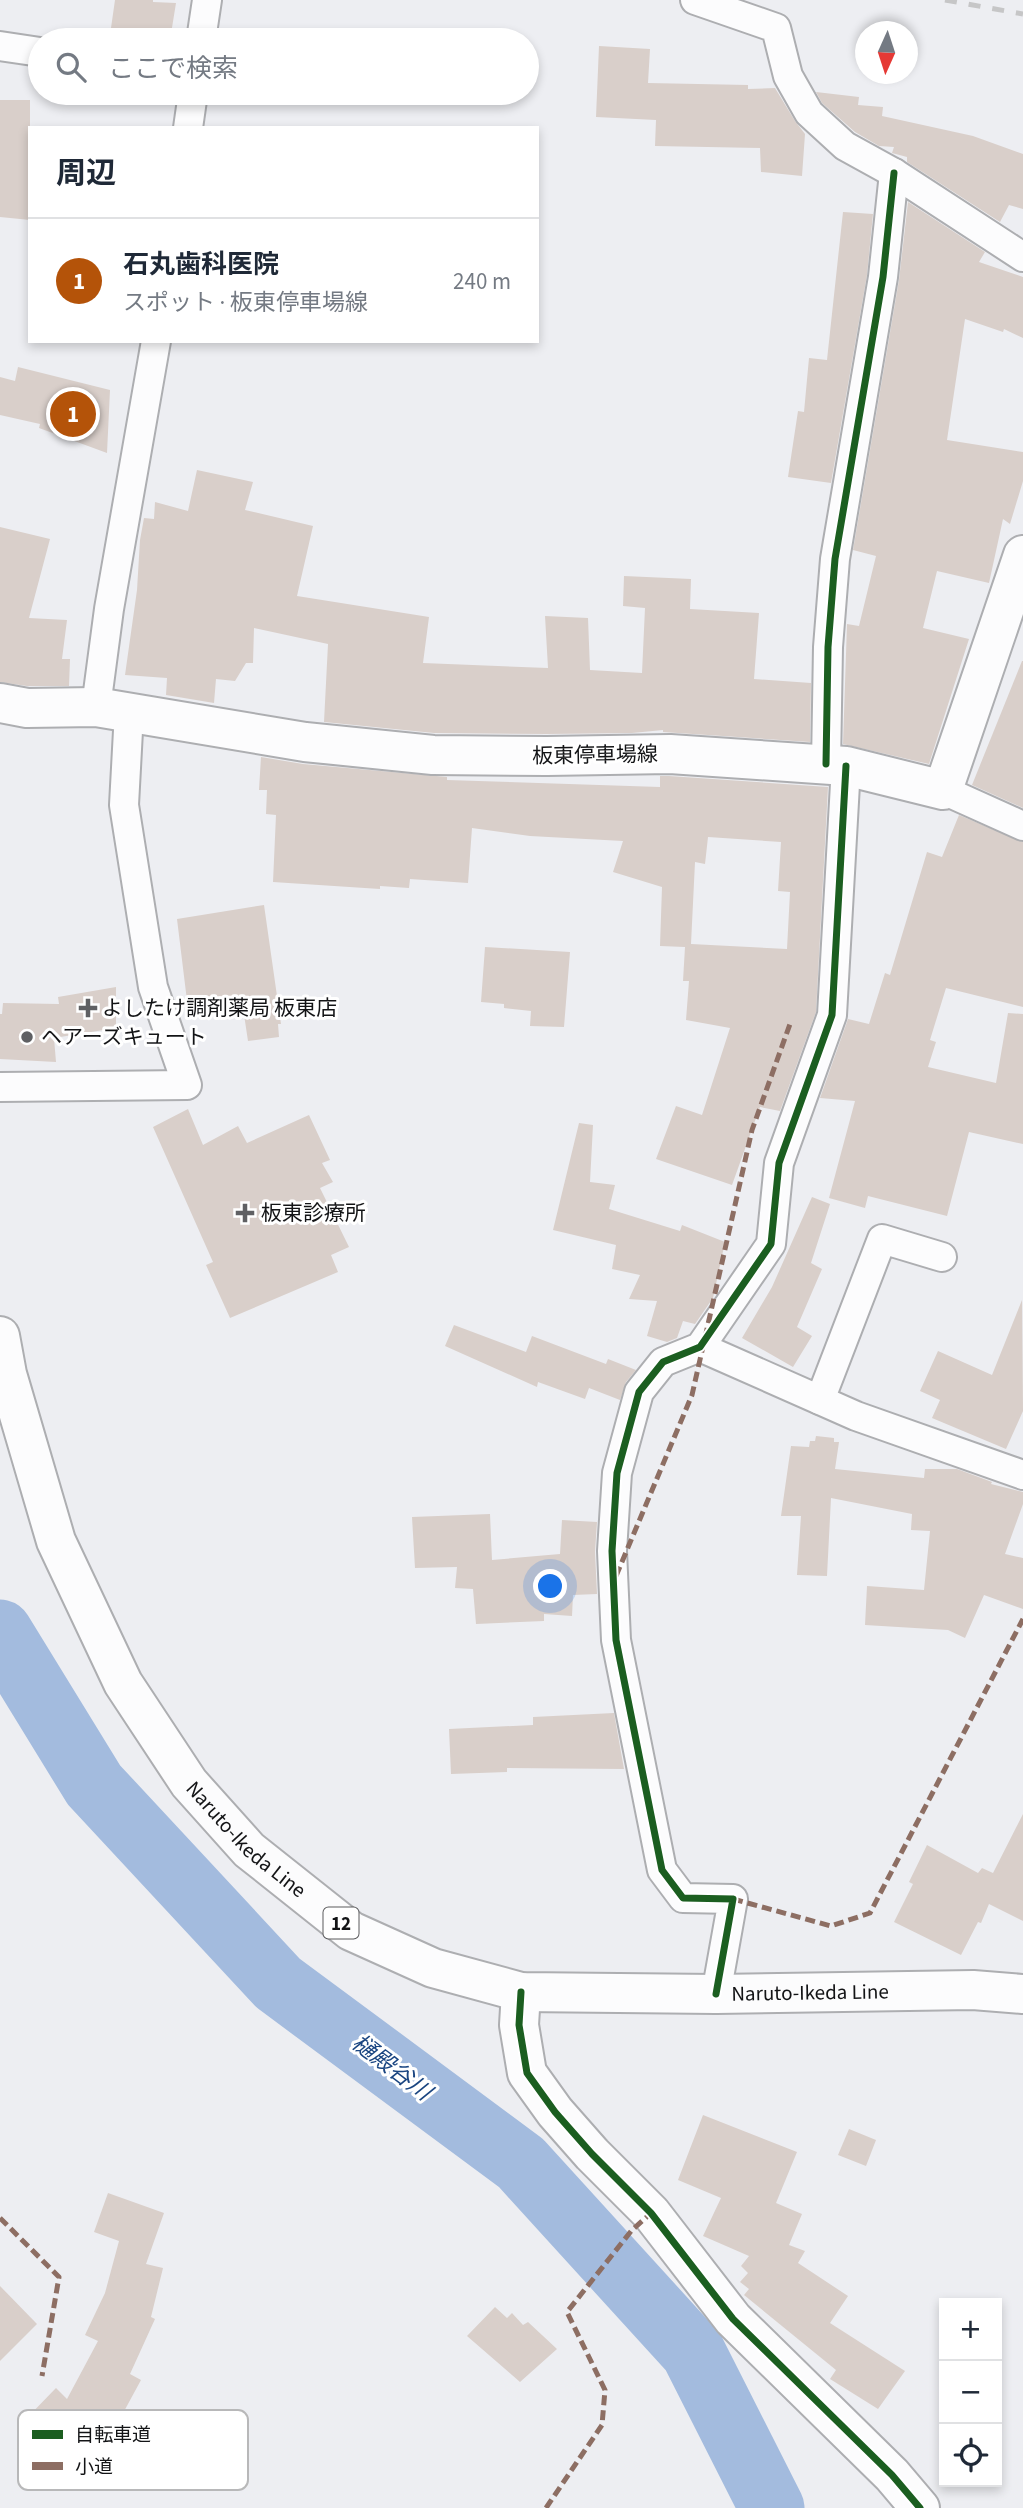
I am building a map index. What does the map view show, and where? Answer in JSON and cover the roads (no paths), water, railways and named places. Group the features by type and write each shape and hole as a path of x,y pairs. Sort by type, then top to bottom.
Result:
{"main road":[{"path":"943,790 1023,555"},
{"name":"板東停車場線","path":"0,703 27,708 113,709 305,743 433,755 670,754 836,765 943,790"},
{"name":"Naruto-Ikeda Line","path":"0,1336 7,1374 56,1541 123,1683 189,1783 249,1850 351,1931 433,1968 521,1992 716,1994 973,1990 1023,1994"},
{"path":"521,1992 519,2025 527,2073 555,2112 592,2154 651,2213 733,2319 892,2475 920,2508"}],"street":[{"path":"203,28 207,0"},
{"path":"695,0 776,28 788,76 808,113 845,146 894,173 1023,257"},
{"path":"0,46 28,50"},
{"path":"188,126 191,105"},
{"path":"716,1994 733,1899 683,1898 662,1870 616,1640 612,1552 617,1474 639,1392 663,1362 700,1347 771,1244 779,1163 832,1015 836,765 828,647 835,559 883,277 894,173"},
{"path":"0,1087 187,1085 153,987 124,805 113,709 108,609 156,343"},
{"path":"943,790 1023,826"},
{"path":"820,1400 882,1239 942,1257"},
{"path":"700,1347 856,1416 1023,1475"}],"waterway":[{"name":"樋殿谷川","path":"0,1632 94,1785 278,1983 521,2163 693,2352 772,2508"}],"railway":[{"path":"945,0 1023,14"}],"place":[{"name":"石丸歯科医院","path":"73,414"},
{"name":"よしたけ調剤薬局 板東店","path":"88,1008"},
{"name":"ヘアーズキュート","path":"27,1037"},
{"name":"板東診療所","path":"245,1213"}]}
